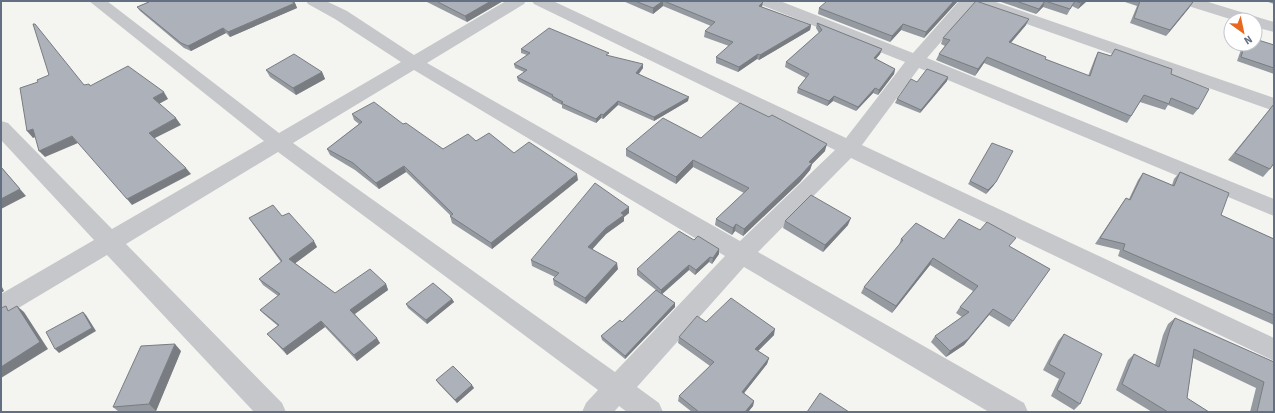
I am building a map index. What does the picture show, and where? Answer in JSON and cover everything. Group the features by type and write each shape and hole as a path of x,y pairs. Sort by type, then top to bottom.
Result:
{"street":[{"path":"97,1 279,143 649,412"},
{"path":"314,1 341,15 414,63 1014,412"},
{"path":"1,306 518,1"},
{"path":"540,1 1274,350"},
{"path":"765,1 916,60 1274,208"},
{"path":"596,412 742,253 850,148 916,60 968,1"},
{"path":"977,1 1274,105"},
{"path":"1188,1 1224,12"},
{"path":"1263,24 1274,27"},
{"path":"1,128 272,412"}],"building":[{"path":"148,1 290,1 295,3 228,32 223,28 188,46 181,43 137,7 149,2"},
{"path":"436,1 491,1 465,16"},
{"path":"635,1 663,1 653,8"},
{"path":"664,1 761,1 763,2 759,6 811,25 760,55 758,54 739,67 716,57 733,42 705,31 715,22"},
{"path":"827,1 954,1 926,32 903,24 892,36 819,8"},
{"path":"976,1 1029,19 1009,42 1046,57 1045,59 1090,76 1098,52 1111,56 1115,49 1172,69 1171,74 1209,89 1198,109 1171,98 1169,104 1144,95 1131,116 987,57 978,69 939,54 950,40 943,38"},
{"path":"1016,1 1045,1 1039,9"},
{"path":"1045,1 1075,1 1070,9"},
{"path":"1140,1 1193,2 1170,30 1134,18"},
{"path":"817,23 882,49 874,58 895,69 879,90 875,88 858,107 834,96 829,101 798,88 809,74 786,62 822,30"},
{"path":"33,24 35,24 84,85 89,84 90,86 128,66 164,92 153,98 176,118 149,133 186,168 127,199 72,136 39,151 33,129 27,131 20,88 38,82 37,80 49,75"},
{"path":"549,28 609,53 606,55 643,64 636,73 689,97 654,117 618,101 603,115 601,114 596,119 561,103 563,102 552,96 553,95 517,77 527,70 514,64 530,53 521,49"},
{"path":"1263,42 1274,45 1274,68 1241,57 1243,52 1263,52"},
{"path":"294,54 322,72 293,88 266,70"},
{"path":"927,69 948,77 921,110 897,99 911,79 917,82"},
{"path":"374,102 403,124 406,123 443,149 468,134 476,141 489,133 514,153 529,142 577,174 491,243 450,216 453,214 404,166 376,183 353,163 327,149 362,122 352,114"},
{"path":"740,103 769,117 772,115 827,144 809,162 812,163 801,175 744,229 736,224 733,228 716,219 749,188 693,160 676,177 626,149 663,118 701,138"},
{"path":"1274,104 1274,163 1270,169 1235,153"},
{"path":"992,143 1013,151 996,182 988,190 970,181"},
{"path":"1,167 20,189 1,199"},
{"path":"1180,172 1229,193 1221,215 1274,239 1274,315 1123,250 1125,244 1100,238 1126,198 1130,200 1143,173 1174,186"},
{"path":"595,183 629,207 621,213 624,215 606,228 588,247 617,263 585,298 553,279 559,273 531,260"},
{"path":"811,195 851,218 825,245 785,221"},
{"path":"273,205 282,216 289,213 314,241 289,259 335,293 370,269 386,284 350,310 377,338 354,355 321,321 283,349 267,334 279,325 260,310 280,294 259,279 282,261 249,218"},
{"path":"959,219 980,230 987,222 1016,238 1009,246 1050,269 1013,321 993,309 968,339 950,351 935,336 969,312 960,307 978,286 933,258 896,306 864,287 903,240 901,239 916,223 944,239"},
{"path":"679,231 694,240 698,236 719,249 713,258 710,257 696,270 689,265 661,290 637,269"},
{"path":"433,283 452,299 426,320 406,304"},
{"path":"656,290 675,303 625,356 601,336 620,320 622,322"},
{"path":"731,298 775,329 755,349 769,358 742,392 754,401 745,412 699,412 679,396 714,362 679,337 697,316 706,322"},
{"path":"6,306 8,311 17,306 40,342 1,367 1,308"},
{"path":"83,312 92,328 55,349 46,332"},
{"path":"1175,318 1274,362 1274,412 1257,412 1264,382 1194,349 1187,398 1209,412 1168,412 1122,384 1134,354 1159,367 1170,329"},
{"path":"1064,334 1102,354 1080,404 1057,390 1065,373 1049,364"},
{"path":"175,344 149,404 113,407 141,346"},
{"path":"453,366 472,385 455,400 436,380"},
{"path":"820,393 849,412 807,412"}]}
